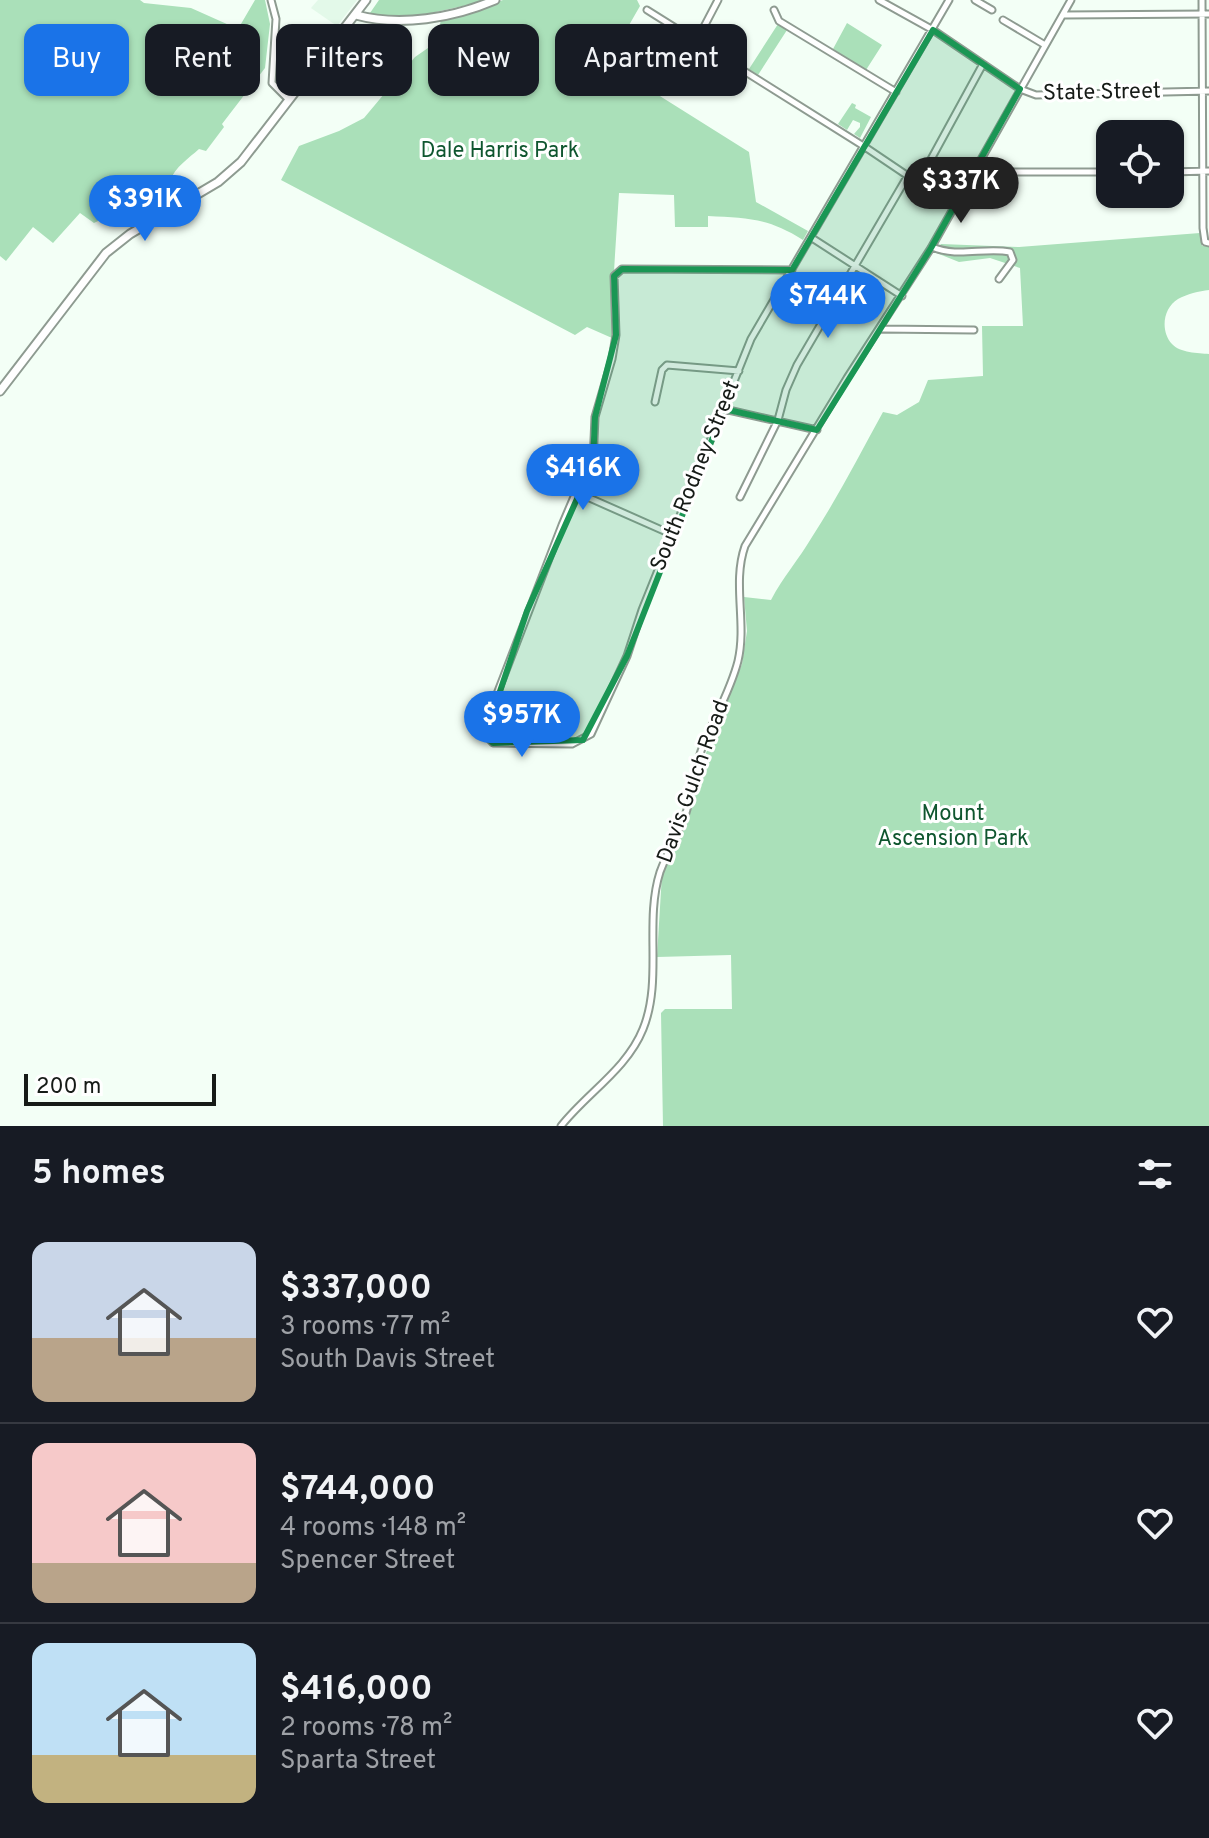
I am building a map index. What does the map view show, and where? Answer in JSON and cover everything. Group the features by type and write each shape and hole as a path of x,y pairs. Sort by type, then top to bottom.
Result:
{"street":[{"path":"0,391 106,253 130,234 226,176 241,162 366,0"},
{"path":"356,15 393,21 418,19 495,0"},
{"path":"705,24 718,0"},
{"name":"State Street","path":"879,0 933,30 1020,89 1036,95 1209,91"},
{"name":"South Rodney Street","path":"576,492 484,728 485,736 493,743 572,744 591,734 609,698 751,339 948,0"},
{"path":"975,0 992,10"},
{"name":"Davis Gulch Road","path":"561,1126 623,1061 643,1030 651,994 660,874 684,817 701,752 738,660 742,635 740,575 743,553 932,247 1071,0"},
{"path":"1202,0 1201,171 1207,242"},
{"path":"272,1 276,29 272,83 289,100"},
{"path":"647,10 668,24"},
{"path":"774,10 779,21 896,92"},
{"path":"1063,15 1209,14"},
{"path":"1003,20 1045,45"},
{"path":"918,183 983,64"},
{"path":"747,74 954,207"},
{"path":"1184,172 1209,171"},
{"path":"974,172 1096,172"},
{"path":"740,497 778,420 797,365 907,177"},
{"path":"812,238 902,296"},
{"path":"932,247 959,253 996,249 1010,252 1013,260 999,279"},
{"path":"673,535 576,492 593,463 595,417 612,359 616,335 614,276 622,269 792,270"},
{"path":"880,328 974,330"},
{"path":"655,402 662,370 667,365 739,371"},
{"path":"724,409 817,430"}],"highlighted area":[{"path":"933,30 1020,89 931,248 817,430 724,409 627,656 583,740 493,743 485,736 527,611 593,463 595,417 616,335 614,276 622,269 792,270"}],"shaded area":[{"path":"318,0 357,0 339,24 311,8"}],"green space":[{"path":"0,0 140,0 191,8 227,24 145,24 145,96 244,96 206,151 199,149 175,171 162,200 157,192 94,223 80,213 53,243 33,227 6,261 0,256"},
{"path":"255,0 265,0 270,24 265,68 260,75 260,24 241,24"},
{"path":"379,0 485,1 418,16 372,16 370,13"},
{"name":"Dale Harris Park","path":"503,0 637,0 640,6 630,24 555,24 555,96 660,96 749,152 756,202 808,231 803,240 779,227 746,219 708,216 708,227 675,227 674,195 619,193 612,338 587,327 575,335 281,180 299,146 364,118 382,96 412,96 412,61 428,48 428,96 539,96 539,24 440,24 441,18"},
{"path":"847,23 882,45 866,70 833,49"},
{"path":"778,24 787,30 758,75 749,69"},
{"path":"852,103 871,117 860,138 854,134 860,123 853,120 847,130 838,124"},
{"name":"Mount Ascension Park","path":"1200,233 1202,246 1209,246 1209,290 1189,294 1173,303 1166,314 1165,326 1168,339 1175,347 1209,354 1209,1126 663,1126 661,1013 665,1009 732,1009 731,955 657,957 662,874 679,840 706,753 742,664 747,631 744,597 771,600 831,506 883,412 897,415 919,402 928,380 983,376 982,326 1023,326 1020,268 990,258 959,262 934,252 941,244 1019,247"}]}
